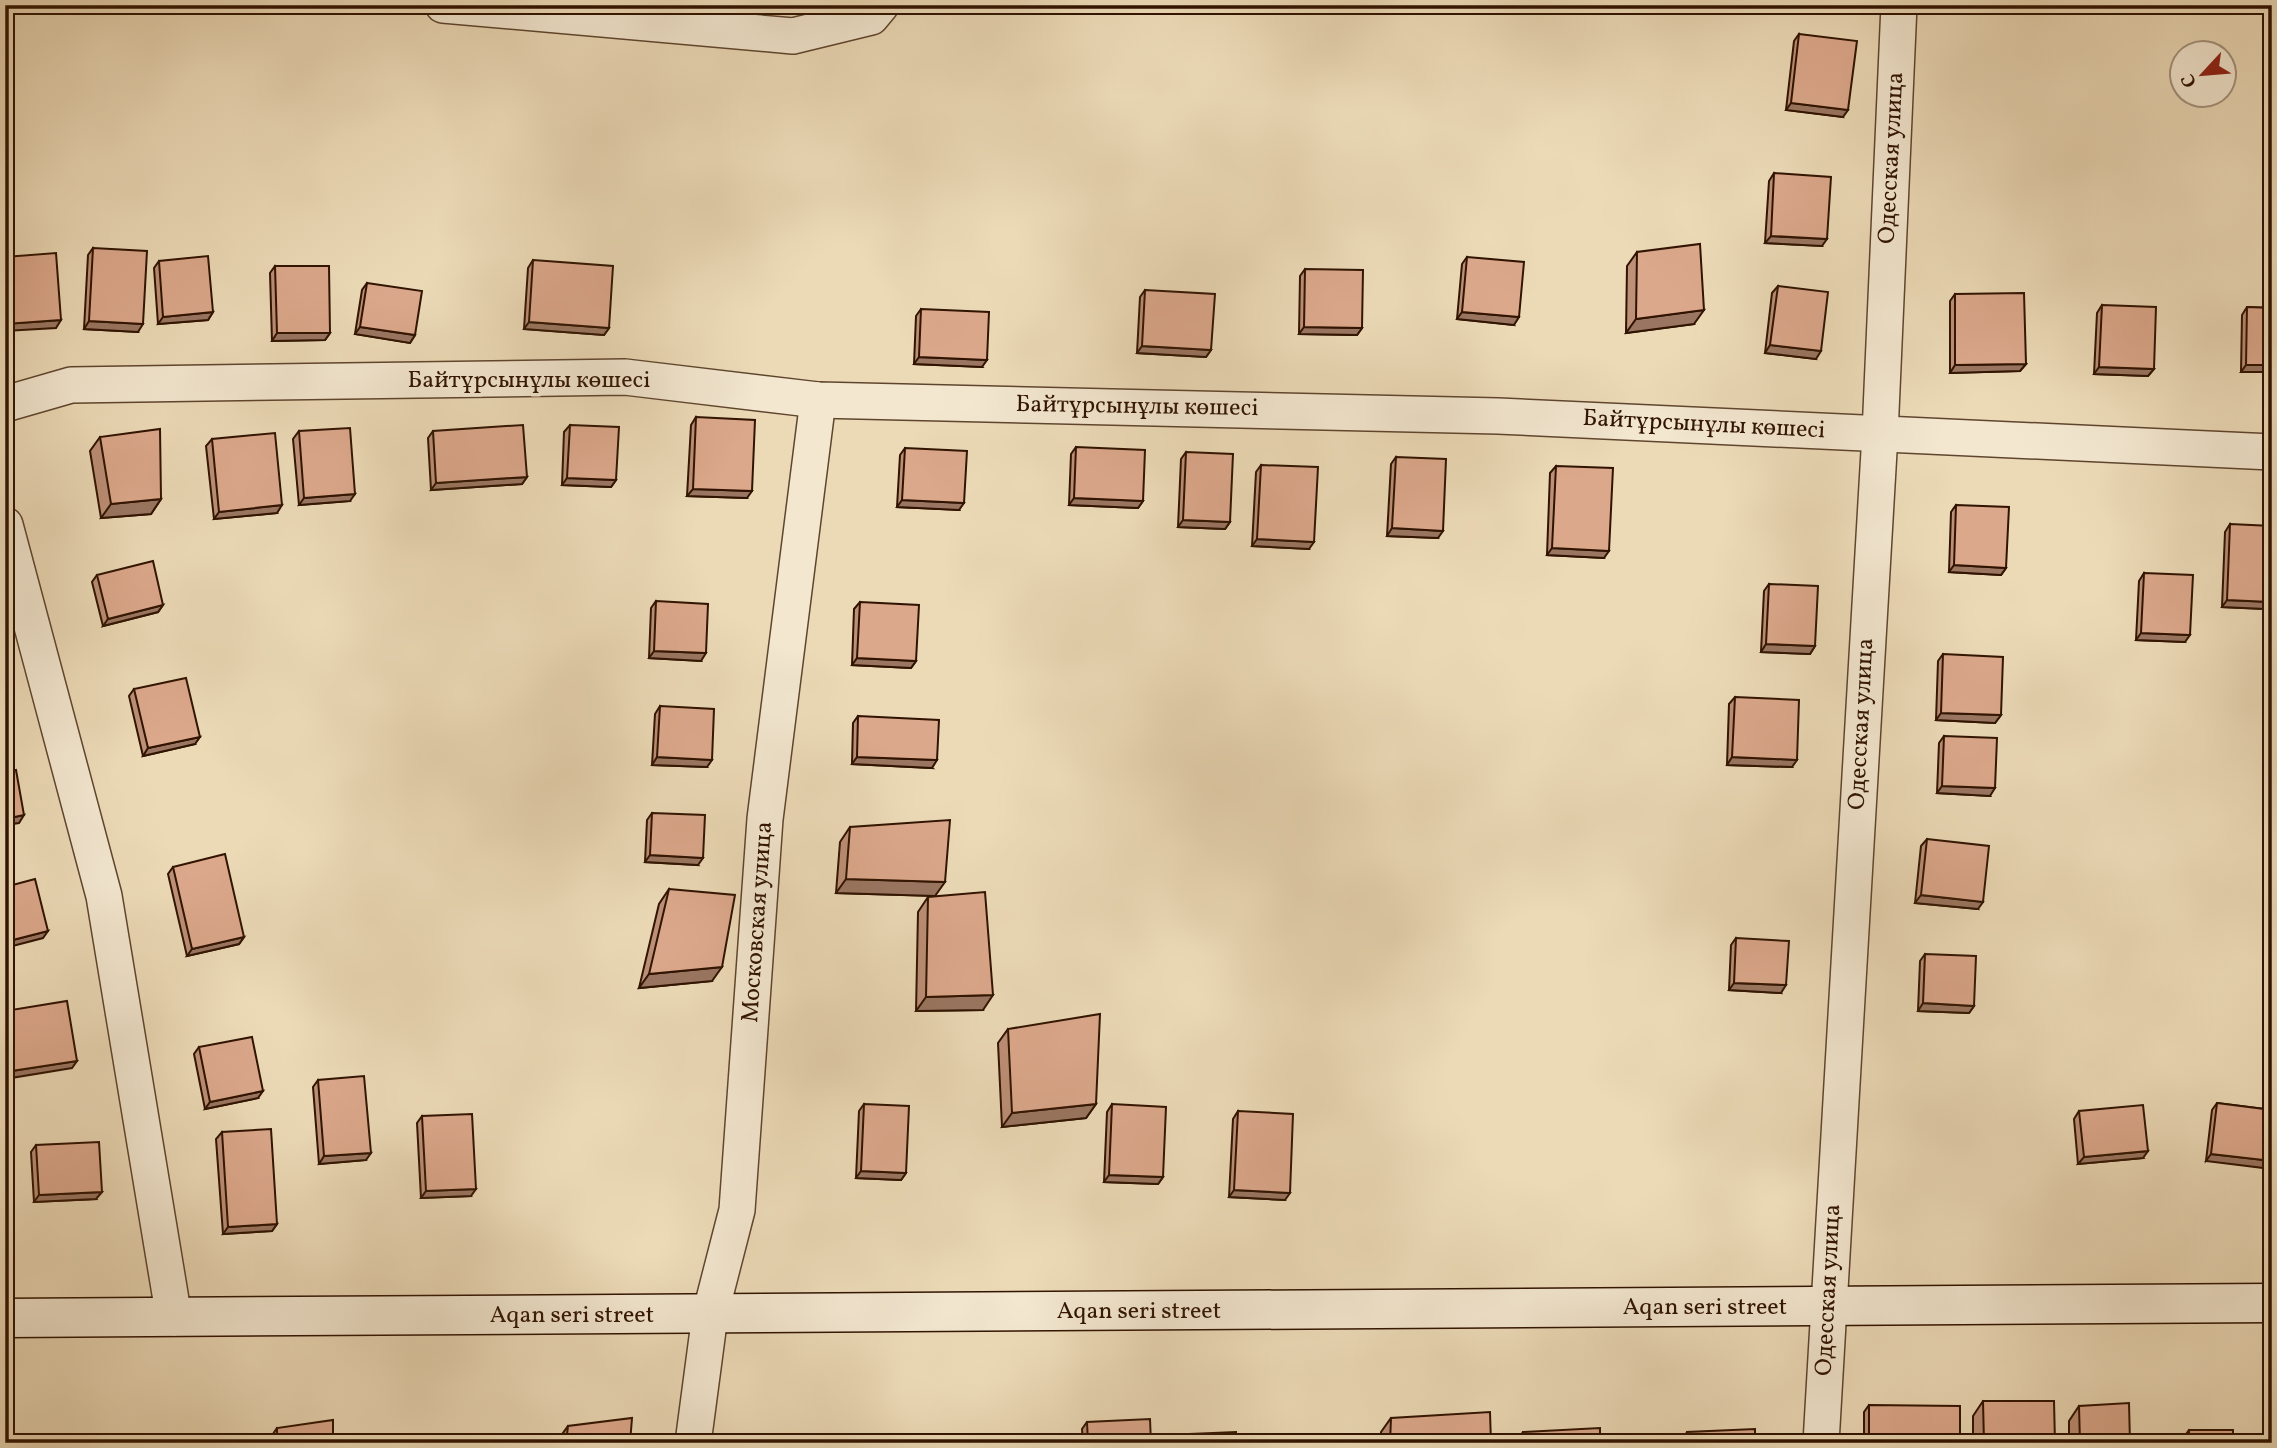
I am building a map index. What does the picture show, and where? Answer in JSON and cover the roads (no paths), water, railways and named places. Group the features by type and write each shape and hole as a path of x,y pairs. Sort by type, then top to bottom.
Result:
{"street":[{"path":"443,5 793,36 876,11"},
{"name":"Одесская улица","path":"1821,1443 1880,434 1899,5"},
{"name":"Байтұрсынұлы көшесі","path":"5,404 71,385 625,377 818,400 1498,416 2272,452"},
{"name":"Московская улица","path":"693,1443 710,1315 737,1210 765,819 818,400"},
{"path":"5,525 104,896 174,1318"},
{"name":"Aqan seri street","path":"5,1318 2272,1303"}]}
